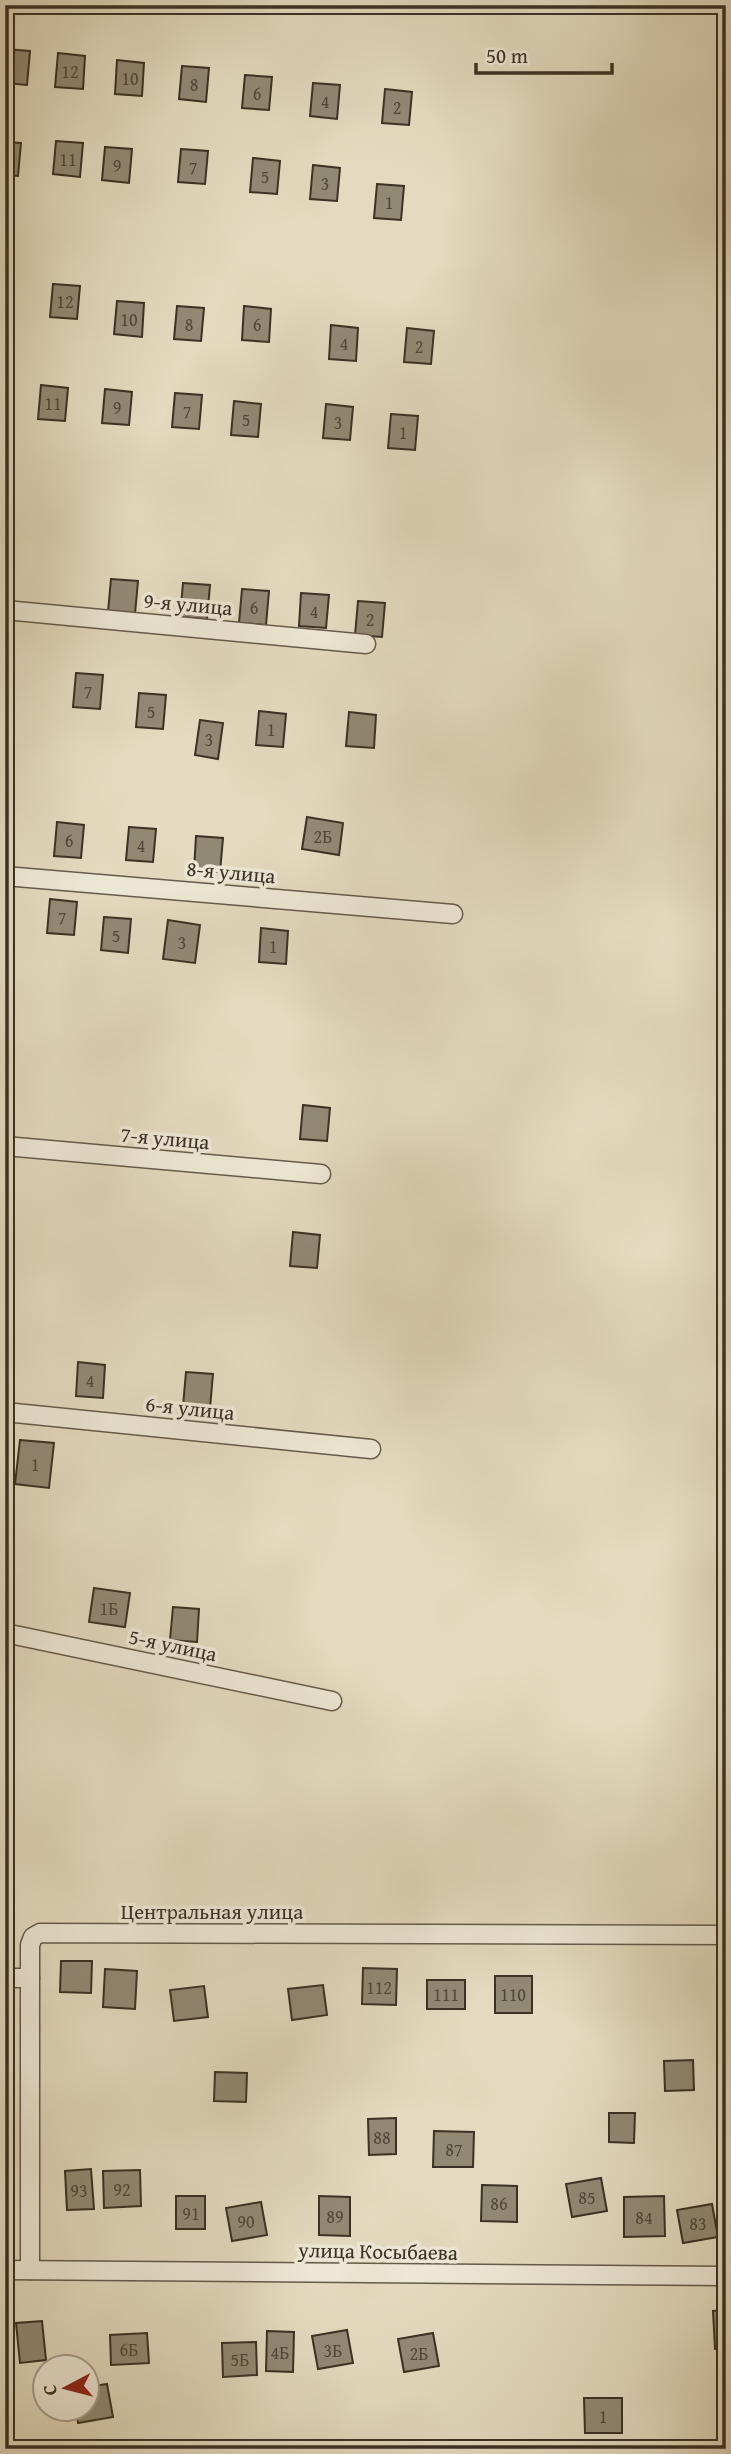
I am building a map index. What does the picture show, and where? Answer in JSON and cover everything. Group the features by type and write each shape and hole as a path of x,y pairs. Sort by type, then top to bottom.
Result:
{"street":[{"name":"9-я улица","path":"5,610 366,644"},
{"name":"8-я улица","path":"5,876 453,915"},
{"name":"7-я улица","path":"5,1146 321,1174"},
{"name":"6-я улица","path":"5,1412 371,1449"},
{"name":"5-я улица","path":"5,1633 332,1701"},
{"name":"Центральная улица","path":"30,2270 30,1945 33,1937 40,1933 726,1935"},
{"path":"5,1978 30,1978"},
{"name":"улица Косыбаева","path":"5,2270 726,2276"}],"building":[{"path":"5,49 30,51 27,85 5,83"},
{"path":"58,53 85,56 83,89 55,87"},
{"path":"117,60 144,63 142,96 115,94"},
{"path":"182,66 209,68 206,102 179,99"},
{"path":"245,75 272,77 269,110 242,108"},
{"path":"313,83 340,85 337,119 310,116"},
{"path":"385,89 412,92 409,125 382,123"},
{"path":"56,141 83,143 80,177 53,174"},
{"path":"5,142 21,143 18,176 5,175"},
{"path":"105,147 132,149 129,183 102,180"},
{"path":"181,149 208,151 205,184 178,182"},
{"path":"253,158 280,161 277,194 250,192"},
{"path":"313,165 340,168 337,201 310,199"},
{"path":"377,184 404,186 401,220 374,218"},
{"path":"53,284 80,286 77,319 50,317"},
{"path":"117,301 144,303 142,337 114,334"},
{"path":"177,306 204,308 201,341 174,339"},
{"path":"244,306 271,309 269,342 242,340"},
{"path":"331,325 358,328 356,361 329,359"},
{"path":"407,328 434,331 431,364 404,362"},
{"path":"41,385 68,388 65,421 38,419"},
{"path":"105,389 132,392 129,425 102,423"},
{"path":"175,393 202,395 199,429 172,427"},
{"path":"234,401 261,404 258,437 231,435"},
{"path":"326,404 353,407 350,440 323,438"},
{"path":"391,414 418,416 415,450 388,448"},
{"path":"111,579 138,581 135,614 108,612"},
{"path":"183,583 210,585 207,619 180,617"},
{"path":"242,589 269,591 266,625 239,623"},
{"path":"301,593 329,595 326,628 299,626"},
{"path":"358,601 385,603 382,637 355,635"},
{"path":"76,673 103,675 100,709 73,707"},
{"path":"139,693 166,695 163,729 136,727"},
{"path":"259,711 286,714 283,747 256,745"},
{"path":"349,712 376,715 374,748 346,746"},
{"path":"200,720 223,723 218,759 195,755"},
{"path":"307,817 343,823 339,855 302,849"},
{"path":"57,822 84,825 81,858 54,856"},
{"path":"129,827 156,829 153,862 126,860"},
{"path":"196,836 223,838 220,872 194,870"},
{"path":"50,899 77,902 74,935 47,933"},
{"path":"104,917 131,919 128,953 101,950"},
{"path":"168,920 200,925 195,963 163,959"},
{"path":"261,928 288,931 286,964 259,962"},
{"path":"303,1105 330,1108 327,1141 300,1139"},
{"path":"293,1232 320,1235 317,1268 290,1266"},
{"path":"78,1362 105,1365 103,1398 76,1396"},
{"path":"186,1372 213,1374 210,1408 183,1406"},
{"path":"20,1440 54,1443 49,1488 15,1484"},
{"path":"94,1588 130,1593 125,1627 89,1622"},
{"path":"173,1607 199,1609 197,1642 170,1640"},
{"path":"61,1961 92,1961 91,1993 60,1992"},
{"path":"363,1968 397,1969 396,2005 362,2004"},
{"path":"105,1969 137,1971 135,2009 103,2007"},
{"path":"495,1976 532,1976 532,2013 495,2013"},
{"path":"427,1980 465,1980 465,2009 427,2009"},
{"path":"323,1985 327,2015 292,2020 288,1989"},
{"path":"204,1986 208,2017 174,2021 170,1990"},
{"path":"693,2060 694,2090 665,2091 664,2061"},
{"path":"215,2072 247,2073 246,2102 214,2101"},
{"path":"609,2113 635,2113 634,2143 609,2142"},
{"path":"396,2118 396,2154 369,2155 368,2119"},
{"path":"434,2131 474,2132 473,2167 433,2167"},
{"path":"91,2169 94,2209 67,2210 65,2171"},
{"path":"140,2170 141,2206 104,2208 103,2171"},
{"path":"601,2178 607,2211 572,2217 566,2184"},
{"path":"482,2185 517,2186 517,2222 481,2221"},
{"path":"176,2196 205,2196 205,2229 176,2229"},
{"path":"319,2196 350,2197 350,2236 319,2235"},
{"path":"664,2196 665,2236 624,2237 624,2197"},
{"path":"261,2202 267,2235 232,2241 226,2208"},
{"path":"712,2204 718,2237 683,2243 677,2210"},
{"path":"726,2310 726,2348 715,2349 713,2311"},
{"path":"42,2321 45,2352 32,2352 32,2362 20,2363 16,2323"},
{"path":"347,2330 353,2363 318,2369 312,2336"},
{"path":"267,2331 294,2332 293,2372 266,2371"},
{"path":"147,2333 149,2363 111,2365 110,2335"},
{"path":"433,2333 439,2366 404,2372 398,2339"},
{"path":"256,2342 257,2375 223,2377 222,2343"},
{"path":"107,2384 113,2417 102,2419 102,2385"},
{"path":"584,2398 622,2398 622,2433 585,2433"}]}
